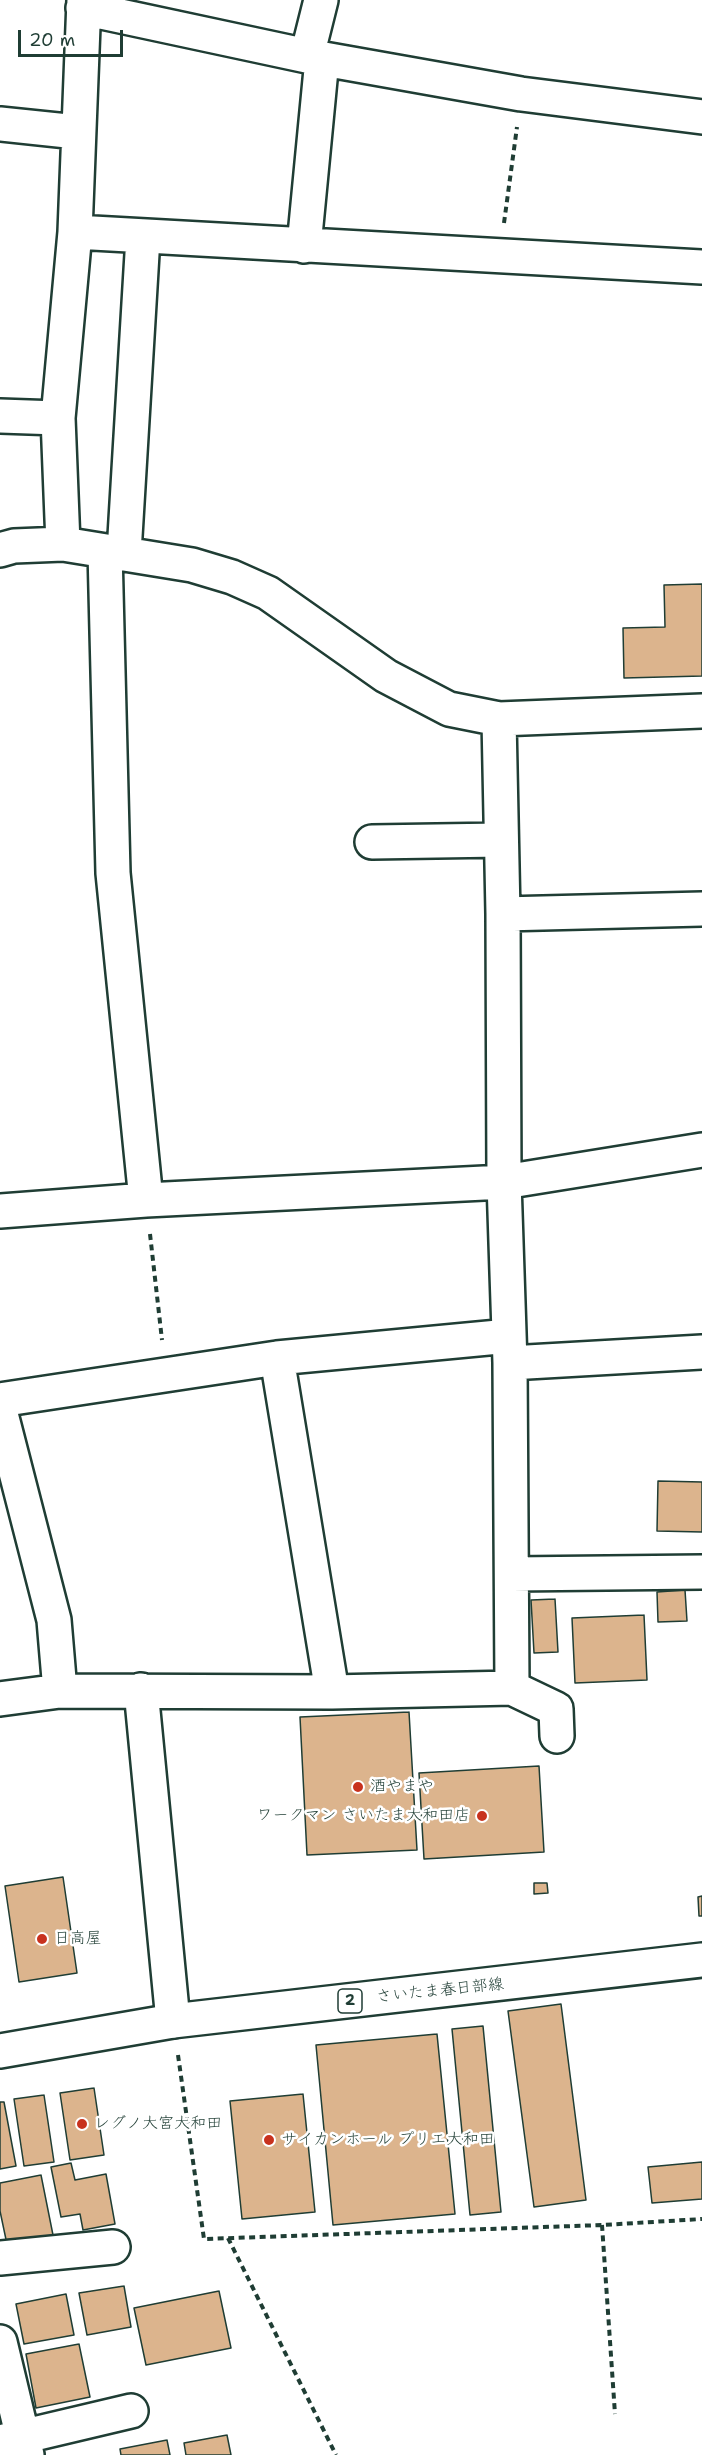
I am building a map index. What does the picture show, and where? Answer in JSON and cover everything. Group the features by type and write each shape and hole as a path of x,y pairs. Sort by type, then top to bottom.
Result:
{"street":[{"path":"304,246 315,57 321,0"},
{"path":"63,544 58,418 75,232 83,4 315,57 521,93 702,117"},
{"path":"0,124 77,132"},
{"path":"75,232 702,267"},
{"path":"143,237 114,552 113,873 146,1200"},
{"path":"0,416 58,418"},
{"path":"0,550 14,546 63,544 192,565 232,577 268,593 386,676 449,709 499,719 702,711"},
{"path":"499,719 503,914 504,1182 510,1349 512,1688"},
{"path":"372,842 501,840"},
{"path":"503,914 702,909"},
{"path":"0,1211 146,1200 504,1182 702,1150"},
{"path":"0,1400 277,1358 510,1349 702,1352"},
{"path":"277,1358 332,1692"},
{"path":"0,1410 54,1620 60,1690"},
{"path":"512,1574 702,1572"},
{"path":"0,1699 60,1690 332,1692 512,1688 556,1709 558,1736"},
{"path":"141,1690 173,2021"},
{"name":"さいたま春日部線","path":"0,2051 173,2021 702,1960"},
{"path":"0,2258 113,2247"},
{"path":"0,2342 16,2445 131,2411"}],"path":[{"path":"500,257 521,93"},
{"path":"146,1200 166,1374"},
{"path":"173,2021 204,2239 602,2225 702,2218"},
{"path":"602,2225 615,2414"},
{"path":"228,2238 336,2455"}],"building":[{"path":"702,584 702,676 624,678 623,628 665,627 664,585"},
{"path":"658,1481 702,1482 702,1532 657,1531"},
{"path":"685,1590 687,1621 658,1622 657,1592"},
{"path":"555,1599 558,1652 534,1653 531,1600"},
{"path":"644,1615 647,1680 575,1683 572,1618"},
{"path":"409,1712 417,1850 307,1855 300,1717"},
{"path":"539,1766 544,1852 424,1859 419,1773"},
{"path":"63,1877 77,1973 19,1982 5,1886"},
{"path":"534,1883 547,1883 548,1893 534,1894"},
{"path":"702,1896 702,1916 699,1916 698,1897"},
{"path":"561,2004 586,2200 534,2207 508,2011"},
{"path":"483,2026 501,2212 470,2215 452,2029"},
{"path":"437,2034 455,2214 333,2225 316,2045"},
{"name":"レグノ大宮大和田","path":"94,2088 104,2155 70,2160 60,2093"},
{"path":"303,2094 315,2212 242,2219 230,2101"},
{"path":"44,2095 54,2162 24,2166 14,2099"},
{"path":"0,2102 4,2102 16,2166 0,2169"},
{"path":"702,2162 702,2199 652,2203 648,2167"},
{"path":"71,2163 75,2180 106,2174 115,2224 83,2230 80,2214 61,2217 51,2167"},
{"path":"41,2175 54,2240 8,2249 0,2211 0,2183"},
{"path":"124,2286 131,2327 87,2335 79,2293"},
{"path":"219,2291 231,2348 146,2365 134,2308"},
{"path":"66,2294 74,2335 24,2344 16,2304"},
{"path":"79,2344 90,2397 36,2408 26,2354"},
{"path":"227,2435 231,2455 186,2455 184,2443"},
{"path":"167,2440 170,2455 121,2455 120,2449"}],"place":[{"name":"酒やまや","path":"358,1787"},
{"name":"ワークマン さいたま大和田店","path":"482,1816"},
{"name":"日高屋","path":"42,1939"},
{"name":"レグノ大宮大和田","path":"82,2124"},
{"name":"サイカンホール プリエ大和田","path":"269,2140"}]}
